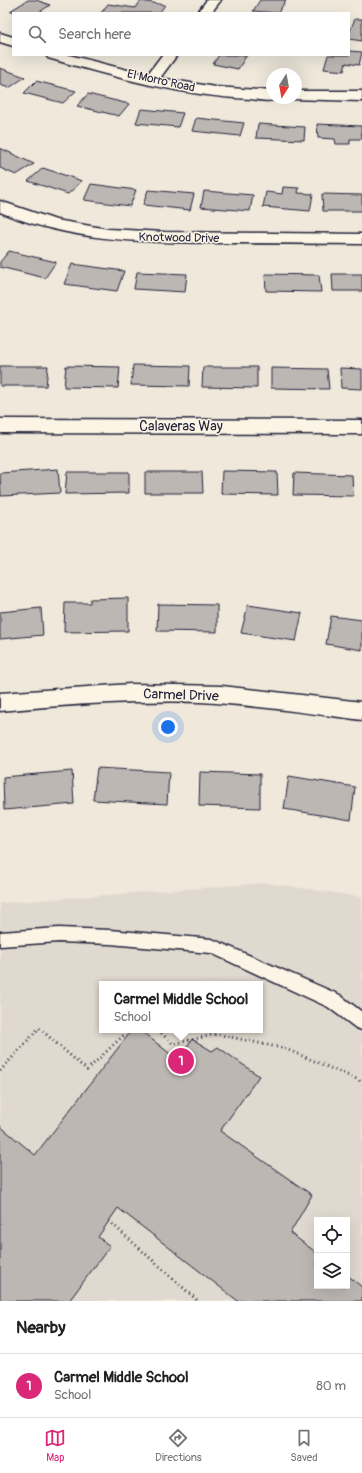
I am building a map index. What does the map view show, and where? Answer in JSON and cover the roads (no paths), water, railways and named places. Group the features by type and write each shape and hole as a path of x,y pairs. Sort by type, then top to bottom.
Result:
{"street":[{"path":"205,12 214,0"},
{"path":"0,37 12,42"},
{"name":"El Morro Road","path":"57,56 208,91 266,96"},
{"path":"151,79 169,56"},
{"path":"302,96 362,96"},
{"name":"Knotwood Drive","path":"0,206 44,222 92,232 134,237 362,239"},
{"name":"Calaveras Way","path":"0,426 362,427"},
{"name":"Carmel Drive","path":"0,702 83,694 176,693 271,700 362,711"}],"lane":[{"path":"0,939 59,935 110,937 212,946 334,1001 362,1022"}],"place":[{"name":"Carmel Middle School","path":"181,1061"}]}
